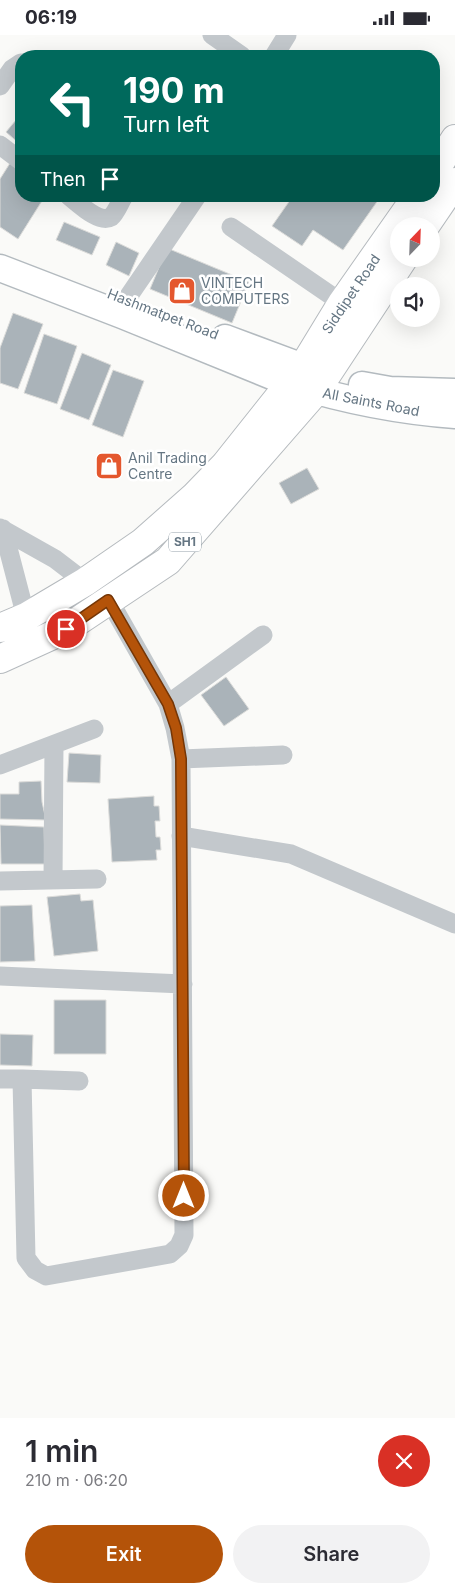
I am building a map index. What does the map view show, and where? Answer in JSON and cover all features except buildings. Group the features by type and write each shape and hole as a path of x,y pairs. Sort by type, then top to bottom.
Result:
{"main road":[{"path":"440,163 455,139"},
{"path":"431,217 455,182"},
{"name":"Siddipet Road","path":"309,379 342,303 413,202"},
{"name":"Hashmatpet Road","path":"0,252 126,300 309,379"},
{"name":"Siddipet Road","path":"309,379 397,267"},
{"name":"Hashmatpet Road","path":"0,268 122,315 309,379"},
{"name":"All Saints Road","path":"309,379 357,384 390,390 455,392"},
{"name":"All Saints Road","path":"309,379 374,406 419,413 455,415"},
{"name":"SH1","path":"0,628 26,617 86,583 143,542 195,496 309,379"},
{"name":"SH1","path":"0,659 66,629 168,561 309,379"}],"street":[{"path":"212,35 233,50"},
{"path":"278,50 287,35"},
{"path":"0,86 15,67"},
{"path":"0,145 15,156"},
{"path":"77,202 95,216 106,218 112,216 120,202"},
{"path":"126,300 193,202"},
{"path":"231,227 342,303"},
{"path":"1,528 55,559 86,583"},
{"path":"1,528 26,617"},
{"path":"22,1079 26,1258 35,1270 46,1276 170,1254 179,1246 184,1235 181,759 176,728 168,704 108,600"},
{"path":"168,704 263,635"},
{"path":"0,765 94,729"},
{"path":"54,745 54,880"},
{"path":"181,759 283,755"},
{"path":"182,835 291,854 455,924"},
{"path":"0,881 97,879"},
{"path":"0,976 183,984"},
{"path":"0,1079 79,1081"}],"place":[{"name":"VINTECH COMPUTERS","path":"182,291"},
{"name":"Anil Trading Centre","path":"109,466"}],"route":[{"path":"66,629 108,600 168,704 176,728 181,759 184,1196"}]}
